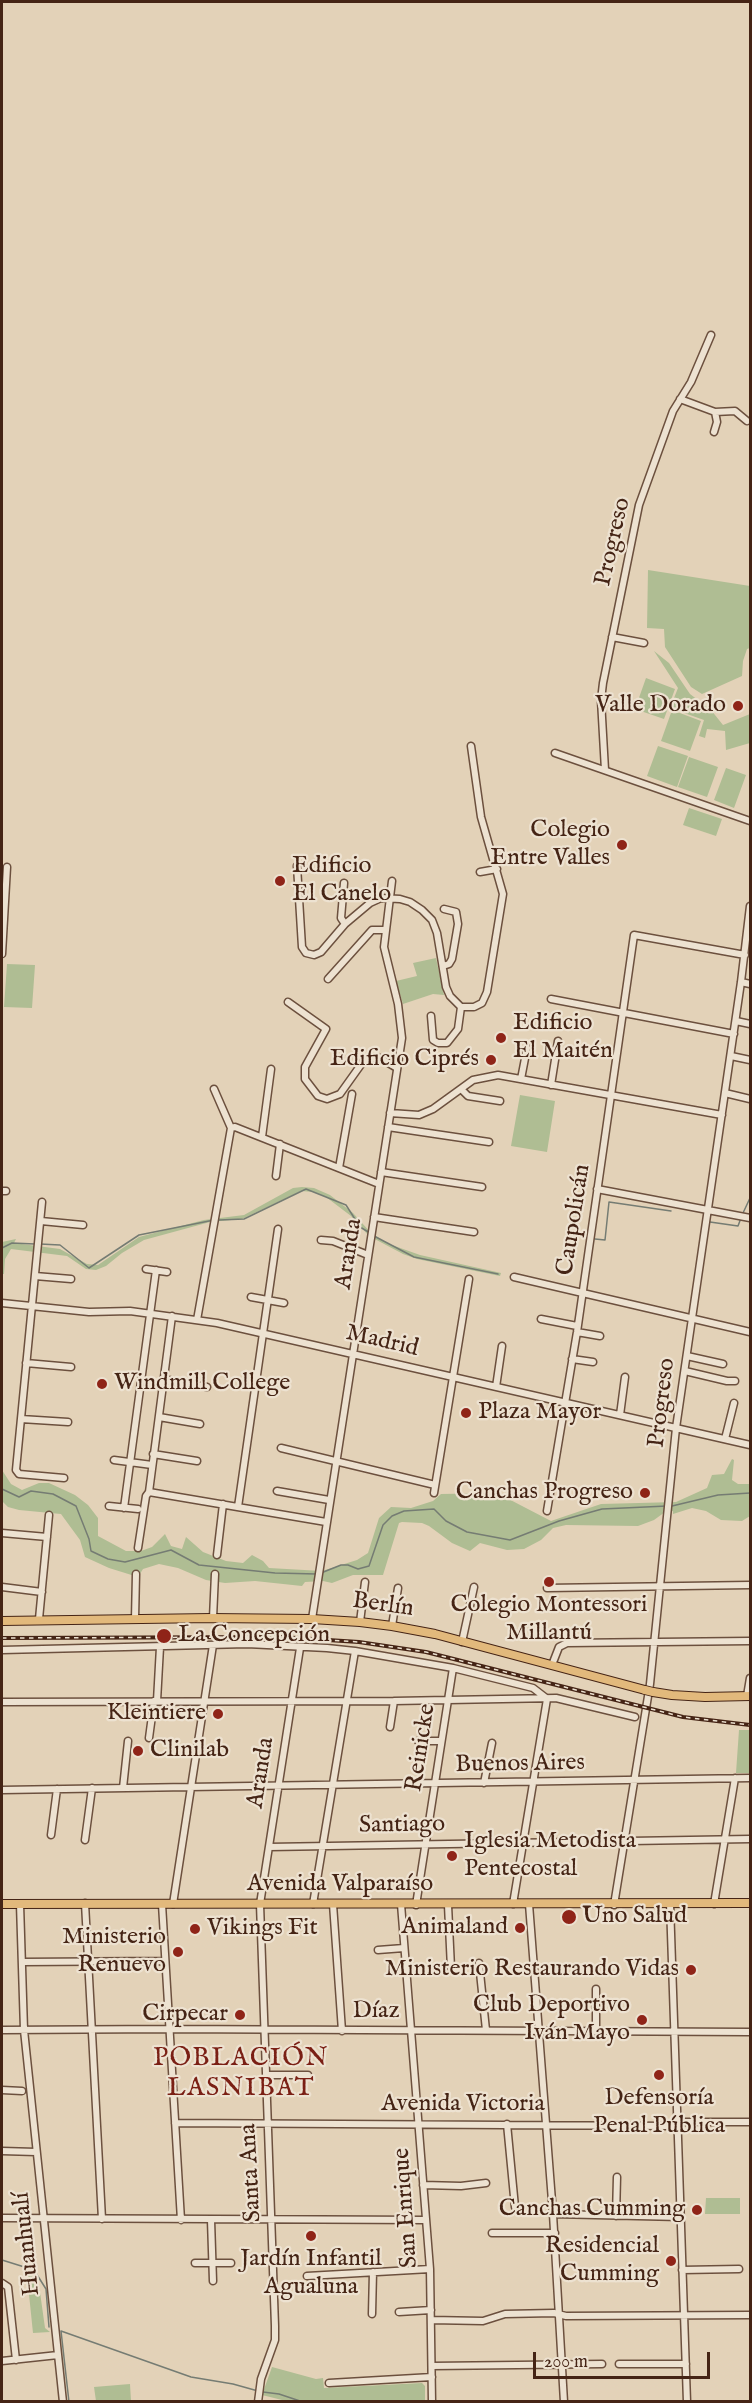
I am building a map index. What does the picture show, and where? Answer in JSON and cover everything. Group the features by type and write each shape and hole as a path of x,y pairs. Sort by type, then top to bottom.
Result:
{"main road":[{"name":"Berlín","path":"2,1621 213,1618 360,1622 392,1626 462,1642 649,1691 694,1696 749,1696"},
{"name":"Avenida Valparaíso","path":"2,1904 750,1904"}],"street":[{"name":"Progreso","path":"605,770 601,700 639,506 673,411 691,382 711,334"},
{"path":"680,399 715,412 735,411 747,421"},
{"path":"714,432 717,422 715,412"},
{"path":"612,637 644,643"},
{"path":"297,866 304,951 308,954 318,954 345,924 370,903 390,897 411,902 432,920 437,933 446,987 450,996 461,1007 474,1007 482,1003 488,992 503,894 481,817 471,746"},
{"path":"555,753 750,821"},
{"path":"2,954 4,878 8,867"},
{"path":"480,872 497,869"},
{"name":"Aranda","path":"312,1619 334,1462 398,1068 402,1028 398,1004 384,955 392,881"},
{"path":"344,883 341,918 345,924"},
{"name":"Progreso","path":"614,1905 654,1642 669,1514 676,1428 736,1021 750,906"},
{"path":"443,966 449,964 452,959 458,924 456,912 444,909"},
{"path":"328,979 372,930 386,930"},
{"name":"Caupolicán","path":"547,1510 566,1403 634,935 745,955"},
{"path":"741,982 750,984"},
{"path":"551,999 734,1034"},
{"path":"288,1002 326,1029 305,1067 305,1079 318,1096 327,1099 340,1094 365,1059 380,1058 398,1068"},
{"path":"431,1016 433,1040 438,1043 447,1043 458,1029 461,1007"},
{"path":"736,1021 750,1024"},
{"path":"551,1085 558,1041"},
{"path":"521,1079 527,1048"},
{"path":"731,1056 750,1060"},
{"path":"262,1137 272,1069"},
{"path":"390,1113 419,1115 433,1109 472,1080 488,1075 722,1115"},
{"path":"197,1320 214,1215 221,1196 231,1128 214,1089"},
{"path":"461,1089 468,1096 500,1101"},
{"path":"725,1093 750,1099"},
{"path":"339,1168 352,1094"},
{"path":"231,1128 236,1127 380,1184"},
{"path":"388,1127 489,1142"},
{"path":"276,1176 280,1144"},
{"path":"381,1172 483,1187"},
{"path":"597,1189 708,1213 748,1218"},
{"path":"42,1202 16,1470 19,1474 64,1478"},
{"path":"374,1217 474,1232"},
{"path":"40,1221 83,1225"},
{"path":"238,1507 278,1229"},
{"path":"321,1240 333,1241 368,1255"},
{"path":"146,1269 168,1272"},
{"path":"124,1508 156,1270"},
{"path":"35,1276 71,1279"},
{"path":"514,1278 750,1332"},
{"path":"434,1493 469,1279"},
{"path":"251,1297 284,1303"},
{"name":"Madrid","path":"2,1303 89,1312 130,1311 197,1320 750,1445"},
{"path":"138,1548 146,1496 149,1492 172,1316"},
{"path":"540,1319 600,1336"},
{"path":"496,1387 502,1346"},
{"path":"687,1356 723,1364"},
{"path":"572,1359 593,1362"},
{"path":"26,1364 72,1367"},
{"path":"685,1371 727,1382 735,1381"},
{"path":"620,1415 625,1377"},
{"path":"164,1379 207,1387"},
{"path":"725,1439 734,1403"},
{"path":"159,1417 200,1424"},
{"path":"21,1419 68,1422"},
{"path":"281,1448 435,1485"},
{"path":"153,1454 197,1461"},
{"path":"114,1460 152,1465"},
{"path":"277,1491 329,1500"},
{"path":"149,1492 326,1522"},
{"path":"218,1555 223,1504"},
{"path":"109,1506 138,1509"},
{"path":"39,1619 49,1515"},
{"path":"2,1533 47,1537"},
{"path":"135,1619 136,1574"},
{"path":"213,1618 215,1574"},
{"path":"360,1622 365,1582"},
{"path":"547,1588 750,1585"},
{"path":"2,1587 42,1592"},
{"path":"462,1642 474,1587"},
{"path":"392,1626 398,1588"},
{"path":"552,1665 559,1647 567,1643 750,1641"},
{"path":"2,1650 247,1644 355,1651 453,1668 533,1688 547,1699"},
{"path":"173,1904 213,1645"},
{"path":"149,1738 156,1701 160,1647"},
{"name":"Aranda","path":"260,1904 300,1648"},
{"path":"313,1904 355,1651"},
{"name":"Reinicke","path":"416,1905 453,1668"},
{"path":"749,1696 750,1678"},
{"path":"513,1904 547,1699"},
{"path":"2,1702 567,1699 635,1717"},
{"path":"390,1727 394,1701"},
{"path":"123,1788 128,1741"},
{"path":"418,1741 441,1742"},
{"path":"484,1783 492,1743"},
{"path":"714,1904 735,1778"},
{"name":"Buenos Aires","path":"2,1790 191,1786 434,1785 750,1778"},
{"path":"85,1840 92,1788"},
{"path":"51,1836 57,1789"},
{"name":"Santiago","path":"269,1847 750,1839"},
{"name":"Huanhualí","path":"20,1904 24,2030 63,2402"},
{"path":"85,1904 102,2219"},
{"path":"162,1904 182,2220"},
{"name":"Santa Ana","path":"259,2395 275,2340 273,2221 260,1904"},
{"path":"333,1904 342,2031"},
{"name":"San Enrique","path":"401,1904 430,2269 432,2402"},
{"path":"529,1904 555,2233 564,2402"},
{"path":"670,1904 687,2402"},
{"path":"448,1905 451,1968"},
{"path":"378,1950 404,1948"},
{"path":"22,1962 165,1961"},
{"path":"479,1963 486,2030"},
{"path":"596,1989 596,2031"},
{"name":"Díaz","path":"2,2030 750,2032"},
{"path":"266,2075 308,2075"},
{"path":"2,2090 22,2091"},
{"name":"Avenida Victoria","path":"175,2123 676,2124 750,2122"},
{"path":"507,2124 515,2207"},
{"path":"2,2151 36,2152"},
{"path":"616,2216 617,2177"},
{"path":"423,2185 462,2186 486,2183"},
{"path":"553,2214 680,2217"},
{"path":"2,2218 426,2220"},
{"path":"211,2220 213,2282"},
{"path":"492,2233 555,2233"},
{"path":"195,2263 231,2263"},
{"path":"307,2276 430,2269"},
{"path":"682,2271 740,2269"},
{"path":"372,2314 373,2272"},
{"path":"4,2283 8,2287 16,2360"},
{"path":"399,2312 431,2310"},
{"path":"431,2320 483,2321 505,2314 750,2315"},
{"path":"2,2361 58,2355"},
{"path":"432,2366 602,2364"},
{"path":"619,2364 686,2364"},
{"path":"329,2383 432,2378"}],"green space":[{"path":"648,570 750,586 750,648 747,649 743,661 742,676 702,694 691,687 665,647 664,629 647,628"},
{"path":"654,651 669,663 690,694 711,710 723,725 750,714 750,743 726,750 725,731 707,729 705,738 699,736 704,720 670,708 678,688"},
{"path":"646,678 675,689 664,719 635,709"},
{"path":"672,710 701,721 690,751 661,741"},
{"path":"658,746 688,756 677,787 647,776"},
{"path":"689,757 718,767 707,797 678,787"},
{"path":"726,768 746,775 734,808 714,800"},
{"path":"689,808 722,819 716,836 683,825"},
{"path":"436,958 444,995 433,994 403,1004 396,981 417,976 413,963"},
{"path":"7,964 35,965 32,1008 4,1007"},
{"path":"520,1095 555,1101 547,1152 511,1146"},
{"path":"293,1188 314,1188 330,1195 353,1213 371,1233 389,1244 420,1255 501,1273 500,1276 403,1254 369,1236 351,1216 326,1197 313,1192 301,1191 242,1219 210,1222 144,1240 106,1266 96,1270 86,1269 67,1256 11,1249 5,1259 4,1274 2,1274 2,1242 16,1239 14,1243 60,1249 87,1264 98,1265 139,1237 204,1220 244,1215"},
{"path":"732,1459 734,1460 732,1480 738,1484 750,1484 750,1516 742,1521 721,1520 706,1511 692,1508 673,1514 673,1511 665,1512 654,1520 638,1526 566,1525 553,1528 541,1540 524,1549 507,1550 480,1543 470,1551 452,1543 422,1523 402,1522 399,1523 383,1575 353,1575 332,1583 305,1582 302,1586 255,1581 225,1583 206,1580 178,1568 159,1564 143,1569 138,1577 109,1568 85,1557 80,1540 61,1514 19,1510 8,1507 2,1501 2,1470 11,1484 22,1490 39,1483 49,1483 75,1495 88,1505 98,1518 98,1536 126,1551 141,1551 152,1547 165,1534 171,1546 182,1549 186,1537 203,1552 226,1561 243,1563 252,1555 263,1561 269,1568 322,1571 357,1560 368,1553 379,1518 391,1507 411,1508 433,1501 441,1494 497,1493 551,1521 601,1504 676,1502 707,1488 712,1475 724,1474"},
{"path":"739,1730 750,1730 750,1773 736,1773"},
{"path":"706,2198 740,2198 740,2214 705,2214"},
{"path":"27,2275 31,2275 39,2285 45,2328 50,2332 33,2333"},
{"path":"272,2367 316,2379 323,2378 324,2388 422,2383 425,2386 425,2401 286,2401 262,2395"},
{"path":"130,2384 131,2401 96,2401 94,2387"}],"waterway":[{"path":"219,1220 244,1219 306,1189 346,1205 360,1227 370,1233"},
{"path":"743,1213 750,1198"},
{"path":"595,1239 605,1240 609,1202 671,1211"},
{"path":"710,1222 738,1226 741,1218"},
{"path":"40,1244 60,1245 89,1268 139,1235 214,1220"},
{"path":"374,1236 414,1257 498,1274"},
{"path":"2,1248 12,1243 35,1244"},
{"path":"2,1489 19,1497 31,1491 53,1494 76,1506 89,1539 91,1551 108,1559 125,1562 171,1550 199,1565 275,1573 317,1574"},
{"path":"672,1506 718,1495 750,1493"},
{"path":"321,1573 341,1565 358,1569 369,1566 383,1525 392,1516 404,1511 434,1509 446,1521 467,1532 510,1540 559,1521 602,1509 667,1506"},
{"path":"2,2260 34,2270 46,2289 49,2327"},
{"path":"69,2402 61,2331 191,2377 258,2391"},
{"path":"263,2392 279,2394 303,2402"}],"railway":[{"path":"2,1638 281,1637 359,1642 426,1652 683,1717 750,1725"}],"place":[{"name":"Valle Dorado","path":"738,706"},
{"name":"Colegio Entre Valles","path":"622,845"},
{"name":"Edificio El Canelo","path":"280,881"},
{"name":"Edificio El Maitén","path":"501,1038"},
{"name":"Edificio Ciprés","path":"491,1060"},
{"name":"Windmill College","path":"102,1384"},
{"name":"Plaza Mayor","path":"466,1413"},
{"name":"Canchas Progreso","path":"645,1493"},
{"name":"Colegio Montessori Millantú","path":"549,1582"},
{"name":"La Concepción","path":"164,1636"},
{"name":"Kleintiere","path":"218,1714"},
{"name":"Clinilab","path":"138,1751"},
{"name":"Iglesia Metodista Pentecostal","path":"452,1856"},
{"name":"Uno Salud","path":"569,1917"},
{"name":"Animaland","path":"520,1928"},
{"name":"Vikings Fit","path":"195,1929"},
{"name":"Ministerio Renuevo","path":"178,1952"},
{"name":"Ministerio Restaurando Vidas","path":"691,1970"},
{"name":"Cirpecar","path":"240,2015"},
{"name":"Club Deportivo Iván Mayo","path":"642,2020"},
{"name":"Defensoría Penal Pública","path":"659,2075"},
{"name":"Canchas Cumming","path":"697,2210"},
{"name":"Jardín Infantil Agualuna","path":"311,2236"},
{"name":"Residencial Cumming","path":"671,2261"}],"district":[{"name":"POBLACIÓN LASNIBAT","path":"241,2075"}]}
